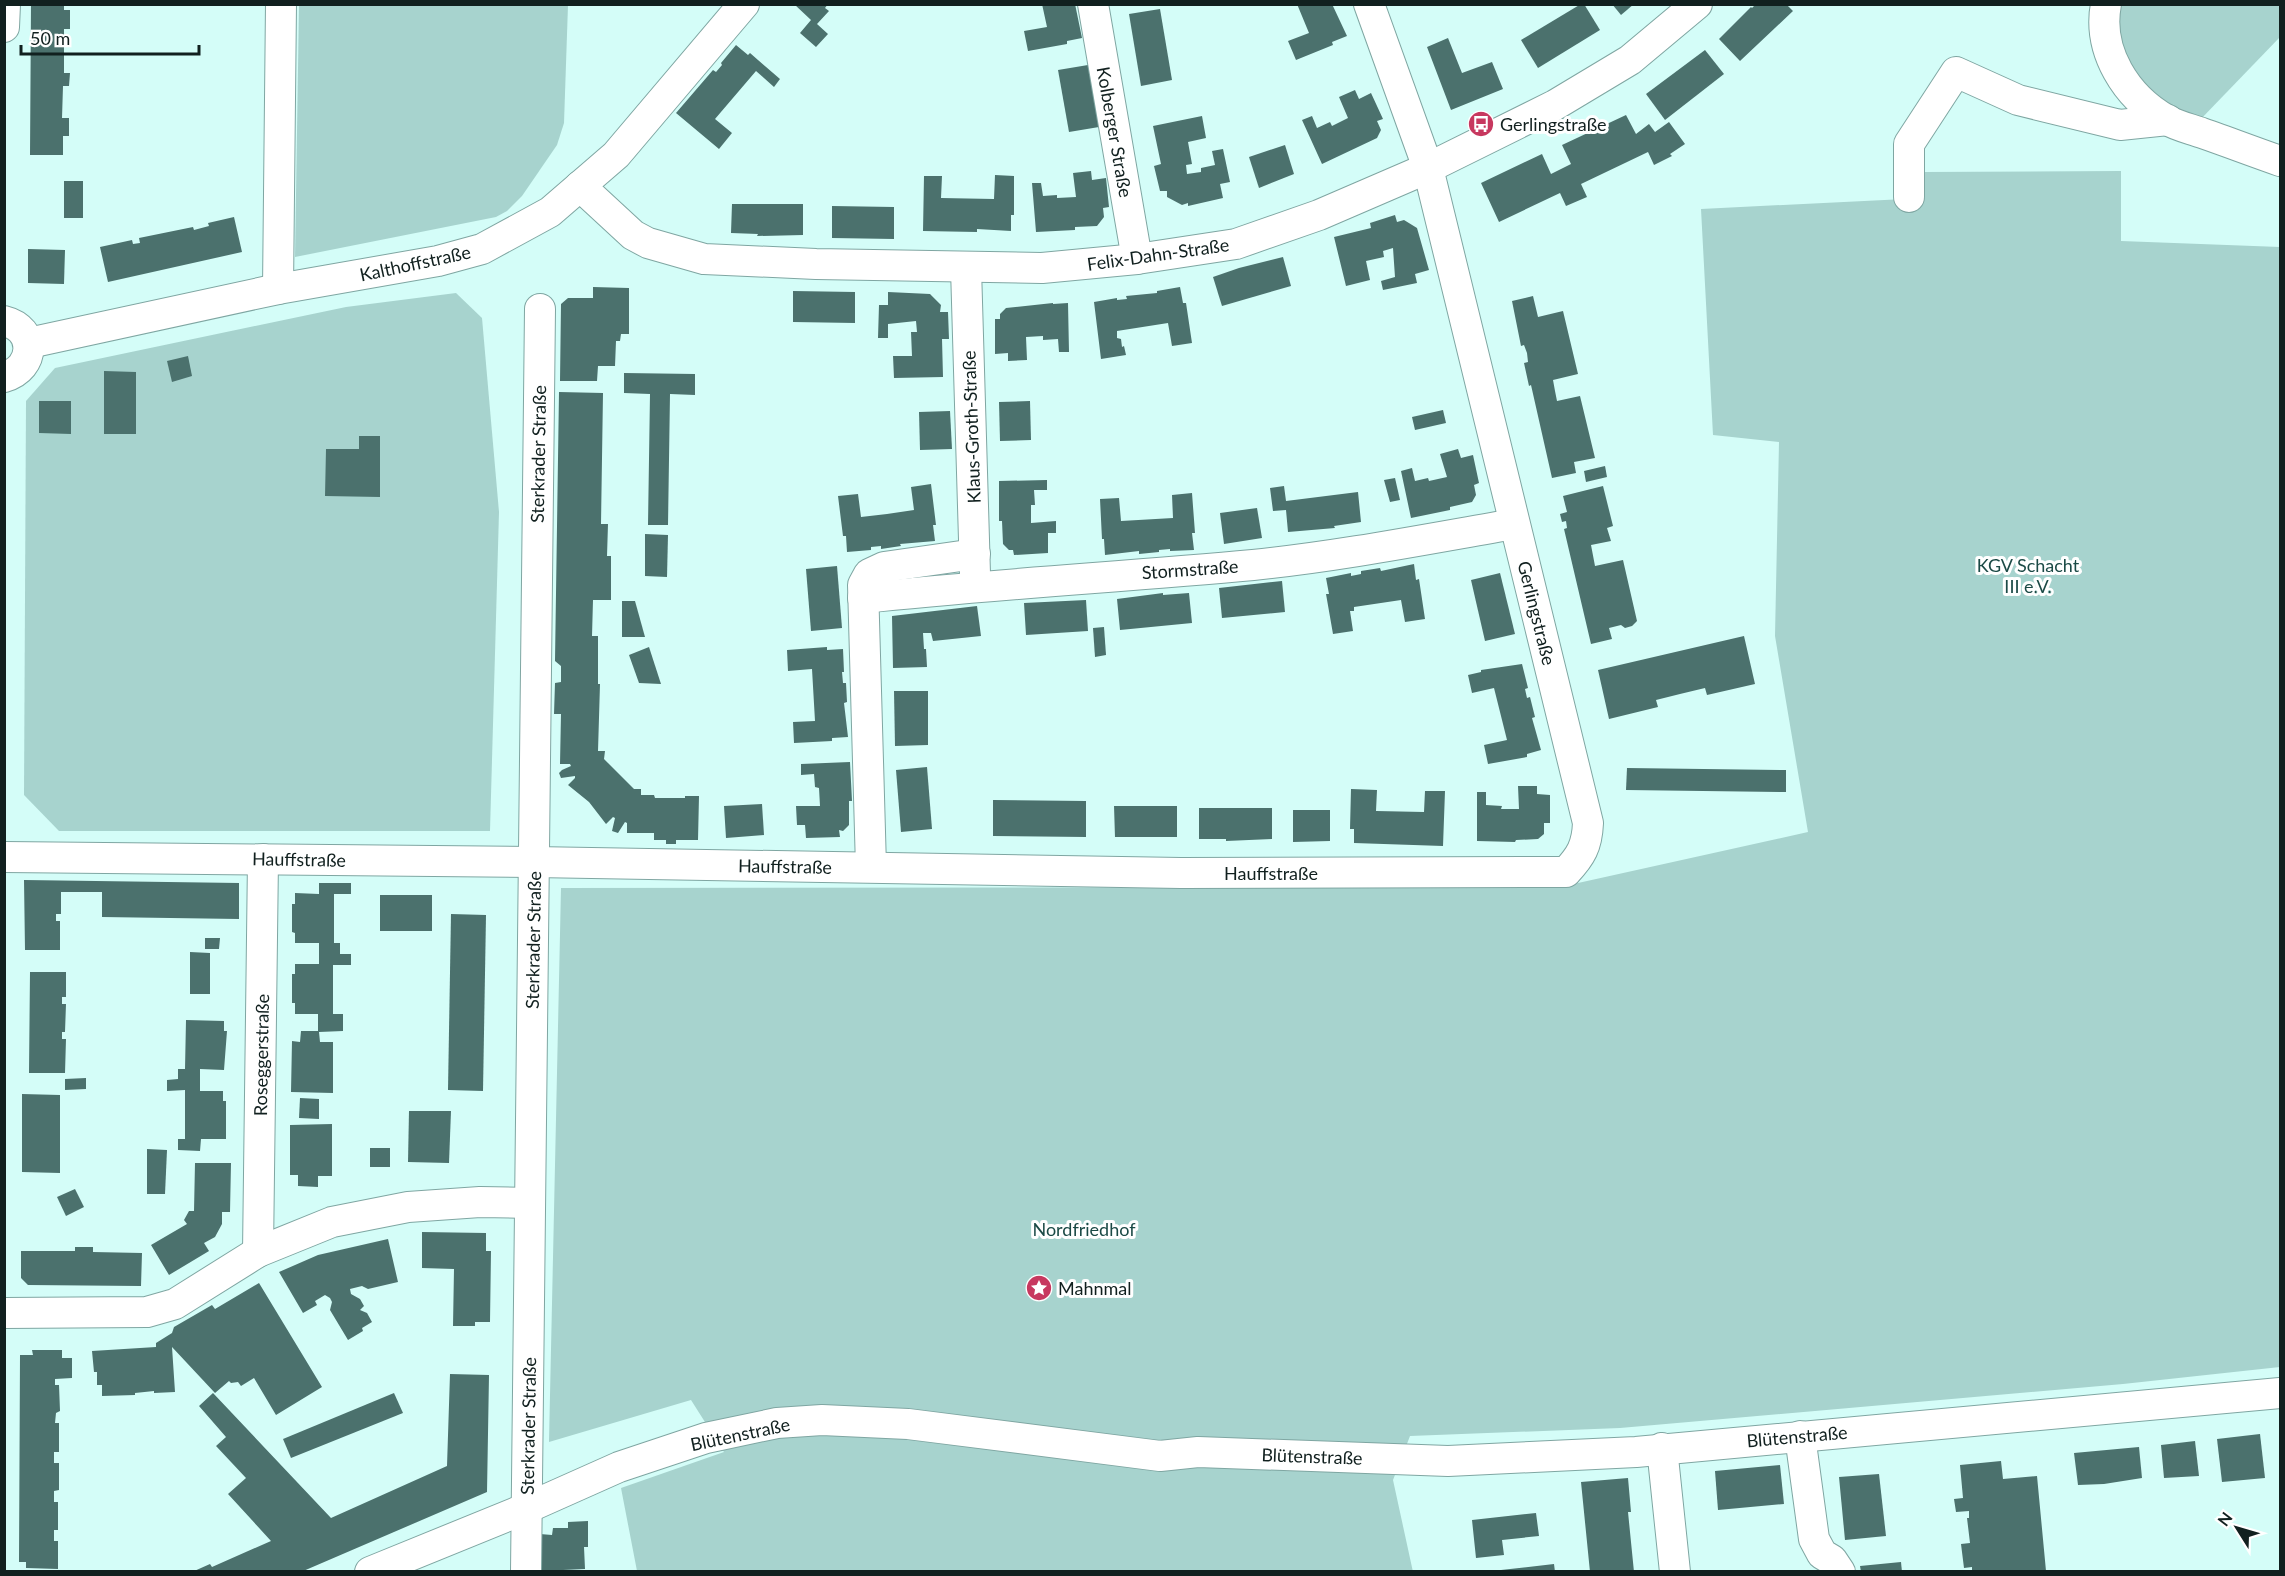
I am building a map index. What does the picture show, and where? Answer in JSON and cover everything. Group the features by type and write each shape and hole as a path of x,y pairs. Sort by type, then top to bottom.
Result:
{"street":[{"path":"4,27 5,4"},
{"path":"278,289 281,4"},
{"name":"Kalthoffstraße","path":"29,344 278,289 438,261 482,249 550,212 616,155 744,4"},
{"name":"Kolberger Straße","path":"1093,4 1137,259"},
{"name":"Gerlingstraße","path":"1369,4 1428,168 1588,823 1587,838 1580,857 1566,872"},
{"name":"Felix-Dahn-Straße","path":"580,186 633,235 648,243 704,259 966,268 1042,268 1137,259 1236,244 1320,215 1428,168 1555,105 1629,60 1697,4"},
{"path":"2106,4 2103,20 2106,43 2115,67 2125,84 2142,102 2168,120 2280,161"},
{"path":"1909,197 1909,144 1956,72 2018,100 2120,125 2168,120"},
{"name":"Klaus-Groth-Straße","path":"966,268 975,586"},
{"name":"Sterkrader Straße","path":"526,1572 540,309"},
{"path":"4,321 20,327 29,344 26,362 20,369 5,377 4,386"},
{"name":"Stormstraße","path":"863,598 975,586 1254,564 1379,548 1514,524"},
{"path":"871,867 863,585 869,573 884,567 975,554"},
{"name":"Hauffstraße","path":"4,857 534,861 1181,873 1566,872"},
{"name":"Roseggerstraße","path":"258,1252 263,859"},
{"path":"4,1313 147,1312 175,1304 258,1252 332,1222 397,1209 480,1202 530,1203"},
{"name":"Blütenstraße","path":"370,1572 527,1508 619,1467 706,1438 777,1423 822,1420 908,1424 1160,1456 1198,1452 1448,1461 1649,1450 2280,1393"},
{"path":"1800,1436 1814,1539 1821,1554 1832,1560 1840,1572"},
{"path":"1649,1450 1675,1572"}],"green space":[{"path":"299,5 568,5 564,123 557,145 522,196 507,211 496,217 295,257"},
{"path":"2116,5 2280,5 2280,37 2198,122 2174,114 2134,77 2118,39"},
{"path":"2121,171 2121,241 2280,247 2280,1367 2123,1384 1620,1428 1410,1436 1393,1480 1413,1572 637,1571 621,1488 724,1452 691,1400 549,1442 561,888 1560,887 1808,832 1775,636 1779,442 1713,435 1701,209 1925,198 1924,172"},
{"path":"456,293 482,318 499,512 490,831 59,831 24,795 26,401 55,368 346,307"}],"building":[{"path":"31,4 64,4 64,10 70,10 70,29 64,29 64,73 70,73 69,86 63,86 62,118 69,118 69,136 63,136 63,155 30,155"},
{"path":"794,4 828,4 825,8 829,11 817,24 828,34 816,47 800,33 811,20"},
{"path":"1042,4 1075,4 1082,38 1067,41 1067,44 1028,51 1024,31 1047,27"},
{"path":"1297,4 1332,4 1347,36 1332,42 1333,45 1296,60 1288,41 1309,33"},
{"path":"1584,4 1600,30 1538,68 1521,40"},
{"path":"1612,4 1634,4 1621,15"},
{"path":"1756,4 1786,4 1793,11 1740,61 1719,39"},
{"path":"1160,9 1172,80 1141,86 1129,14"},
{"path":"1448,38 1462,73 1492,62 1503,89 1451,110 1427,47"},
{"path":"736,45 748,55 750,53 780,79 774,87 756,71 715,119 732,133 719,149 676,113 713,70 716,72"},
{"path":"1705,50 1724,74 1665,120 1646,94"},
{"path":"1088,65 1099,127 1069,132 1058,70"},
{"path":"1355,90 1359,99 1371,93 1383,119 1377,121 1381,130 1377,138 1322,164 1302,120 1312,116 1317,128 1330,122 1332,126 1348,118 1339,97"},
{"path":"1626,115 1636,134 1649,124 1655,132 1669,122 1685,144 1670,154 1672,156 1654,165 1648,152 1581,184 1587,197 1566,206 1560,193 1499,222 1481,183 1542,154 1551,174 1571,164 1562,145"},
{"path":"1202,116 1206,138 1188,142 1192,164 1186,165 1187,174 1201,172 1201,168 1215,165 1212,151 1223,149 1230,182 1220,184 1223,198 1188,206 1188,203 1182,205 1167,197 1167,191 1160,191 1154,166 1161,164 1153,126"},
{"path":"1285,145 1294,174 1259,188 1249,157"},
{"path":"1091,171 1092,180 1106,178 1109,207 1103,208 1104,217 1097,226 1075,227 1075,230 1036,232 1032,183 1041,183 1043,196 1076,197 1073,173"},
{"path":"995,175 1014,176 1014,215 1011,215 1011,231 977,229 977,232 923,231 924,176 942,176 941,198 994,199"},
{"path":"64,181 83,181 83,218 64,218"},
{"path":"732,204 803,204 803,235 757,236 758,234 731,233"},
{"path":"832,206 894,207 894,239 832,238"},
{"path":"1395,215 1397,222 1404,220 1417,228 1429,270 1415,274 1417,283 1383,290 1381,281 1395,277 1393,248 1383,251 1384,257 1366,261 1370,280 1346,286 1334,237 1371,228 1370,223"},
{"path":"234,217 242,252 108,282 100,247 132,240 133,244 140,243 139,238 193,227 194,230 209,226 208,223"},
{"path":"28,249 65,250 64,284 28,283"},
{"path":"1283,257 1291,286 1222,306 1213,277"},
{"path":"593,287 629,288 629,334 621,334 620,341 616,341 615,366 598,366 597,381 560,381 561,304 568,298 593,298"},
{"path":"1180,287 1183,303 1186,303 1192,343 1172,346 1168,323 1117,331 1117,338 1121,339 1126,355 1101,359 1094,302 1117,298 1117,300 1127,299 1126,296 1157,293 1157,291"},
{"path":"793,291 855,292 855,323 793,322"},
{"path":"888,292 930,294 941,305 940,312 948,312 949,339 942,339 943,377 894,378 893,356 912,356 911,332 917,332 916,321 888,324 888,338 878,338 879,305 888,305"},
{"path":"1533,296 1538,317 1563,311 1578,374 1553,380 1557,401 1580,396 1595,458 1574,462 1576,473 1552,478 1524,363 1528,362 1527,353 1524,345 1521,346 1512,301"},
{"path":"1068,303 1069,352 1059,352 1058,339 1043,340 1043,336 1026,337 1027,360 1008,361 1008,353 995,354 995,319 1000,319 1000,314 1006,308"},
{"path":"188,356 192,376 172,382 167,361"},
{"path":"104,371 136,372 136,434 104,434"},
{"path":"624,373 695,374 695,395 670,394 668,525 648,525 650,394 624,393"},
{"path":"559,392 603,393 601,524 608,524 607,556 611,556 611,600 593,600 592,636 598,636 598,684 600,684 598,751 605,751 604,759 634,789 641,789 641,795 654,795 655,798 699,796 698,840 676,840 676,844 666,844 666,840 654,840 654,833 627,833 625,822 618,833 612,831 615,818 613,817 606,824 589,802 568,785 575,776 561,778 559,773 571,766 560,764 561,714 554,714 555,683 561,682 561,666 555,661"},
{"path":"39,401 71,401 71,434 39,433"},
{"path":"1030,401 1031,440 1000,441 999,402"},
{"path":"1443,410 1446,423 1415,430 1412,417"},
{"path":"950,411 952,449 920,450 919,412"},
{"path":"359,436 380,436 380,497 325,496 326,449 359,449"},
{"path":"1458,449 1461,458 1473,455 1479,483 1474,485 1476,495 1472,502 1450,507 1450,510 1411,518 1401,471 1412,468 1415,481 1447,477 1440,454"},
{"path":"1605,466 1607,477 1586,482 1584,471"},
{"path":"1395,478 1400,500 1390,502 1384,480"},
{"path":"1047,480 1047,490 1034,490 1035,505 1031,505 1031,523 1056,521 1056,533 1048,533 1048,553 1014,555 1013,550 1009,550 1003,544 1002,521 999,521 999,481"},
{"path":"931,484 936,525 933,525 935,541 900,544 901,546 881,549 881,546 871,547 871,550 847,552 838,496 858,494 861,517 887,514 914,510 911,487"},
{"path":"1284,486 1286,501 1358,492 1361,522 1334,526 1335,528 1288,532 1286,510 1273,511 1270,488"},
{"path":"1603,486 1613,526 1607,528 1611,541 1591,545 1595,566 1623,560 1637,621 1625,628 1621,625 1609,628 1612,639 1591,644 1564,529 1567,528 1566,521 1562,522 1560,514 1567,512 1563,496"},
{"path":"1192,493 1194,550 1170,551 1170,549 1139,554 1139,551 1105,555 1100,499 1119,498 1121,521 1173,518 1172,495"},
{"path":"1257,508 1262,538 1224,544 1220,513"},
{"path":"645,534 668,535 667,577 645,576"},
{"path":"1414,564 1416,580 1419,579 1425,619 1405,622 1401,600 1354,607 1354,611 1350,611 1353,631 1333,634 1326,594 1329,594 1326,578 1351,573 1351,576 1361,574 1361,571 1380,568 1381,571"},
{"path":"837,566 842,628 811,631 806,569"},
{"path":"1500,573 1515,634 1485,641 1471,580"},
{"path":"1282,581 1285,612 1222,618 1219,588"},
{"path":"1163,593 1163,595 1189,593 1192,623 1120,630 1117,599"},
{"path":"1086,600 1088,631 1026,635 1024,603"},
{"path":"622,601 635,601 645,637 622,637"},
{"path":"977,606 981,636 933,641 931,633 923,633 927,667 893,668 892,616"},
{"path":"1104,627 1106,655 1095,657 1093,628"},
{"path":"1744,636 1755,684 1707,695 1705,688 1656,700 1658,707 1609,719 1598,670"},
{"path":"649,647 661,684 639,683 629,655"},
{"path":"827,647 827,650 843,649 844,672 842,672 843,683 846,683 847,702 844,703 848,737 832,738 832,741 794,743 793,722 815,721 812,669 788,671 787,650"},
{"path":"1522,664 1528,688 1525,689 1527,698 1530,697 1535,717 1532,718 1541,750 1527,754 1527,757 1488,764 1484,745 1507,740 1494,688 1472,693 1468,675 1481,672 1481,670"},
{"path":"894,691 928,691 928,745 895,746"},
{"path":"850,762 852,801 849,801 849,825 843,831 839,830 840,837 806,838 805,825 797,825 796,806 820,806 819,788 815,787 814,774 801,775 801,764"},
{"path":"927,767 932,829 901,832 896,770"},
{"path":"1627,768 1786,770 1786,792 1626,790"},
{"path":"1518,786 1537,786 1537,794 1550,795 1550,823 1544,823 1544,834 1538,839 1516,840 1515,842 1477,841 1477,792 1486,792 1486,805 1502,806 1501,809 1519,809"},
{"path":"1351,789 1377,790 1376,811 1424,812 1425,791 1445,791 1443,846 1354,843 1354,829 1350,829"},
{"path":"993,800 1086,801 1086,837 993,836"},
{"path":"762,804 764,835 726,838 724,806"},
{"path":"1114,806 1177,806 1177,837 1115,837"},
{"path":"1199,808 1272,808 1272,839 1226,841 1226,839 1199,839"},
{"path":"1293,810 1330,810 1330,841 1293,842"},
{"path":"24,880 239,883 239,919 102,917 102,892 61,892 61,914 56,914 56,921 60,921 60,950 25,950"},
{"path":"319,883 351,883 351,894 334,894 334,943 340,943 340,954 351,954 351,965 333,965 333,1014 343,1014 343,1031 319,1032 320,1042 333,1042 333,1093 291,1092 292,1041 300,1042 301,1031 318,1031 318,1014 295,1014 295,1003 292,1003 292,974 295,974 295,964 319,964 319,943 295,943 295,933 292,932 292,904 295,904 295,893 319,894"},
{"path":"380,895 432,895 432,931 380,931"},
{"path":"451,914 486,915 483,1091 448,1090"},
{"path":"205,938 220,938 219,949 205,949"},
{"path":"190,952 210,953 210,994 190,994"},
{"path":"30,972 66,972 66,997 62,997 62,1004 66,1004 65,1032 62,1032 62,1039 66,1039 65,1073 29,1073"},
{"path":"186,1020 224,1021 224,1031 227,1031 224,1070 200,1069 200,1091 223,1091 223,1101 226,1101 226,1139 201,1139 200,1151 178,1150 178,1139 185,1139 185,1090 167,1091 167,1080 178,1079 178,1069 185,1069"},
{"path":"86,1078 86,1089 65,1090 65,1079"},
{"path":"22,1094 60,1095 60,1173 22,1172"},
{"path":"300,1098 319,1099 319,1119 299,1118"},
{"path":"409,1111 451,1111 449,1163 408,1162"},
{"path":"332,1124 332,1176 318,1176 318,1187 298,1186 298,1175 290,1175 290,1125"},
{"path":"370,1148 390,1148 390,1167 370,1167"},
{"path":"147,1149 167,1150 165,1194 147,1194"},
{"path":"195,1163 231,1163 230,1212 222,1212 222,1224 215,1237 204,1243 209,1251 169,1275 151,1245 187,1224 184,1220 189,1211 194,1211"},
{"path":"75,1189 84,1207 66,1216 57,1197"},
{"path":"422,1232 486,1233 486,1251 491,1251 490,1322 475,1322 475,1326 453,1326 454,1269 422,1268"},
{"path":"388,1239 398,1282 368,1289 362,1286 350,1289 351,1294 360,1299 364,1306 360,1310 367,1313 372,1322 348,1340 330,1310 332,1302 330,1298 325,1295 315,1301 317,1305 303,1313 279,1272 318,1255"},
{"path":"75,1247 93,1247 93,1252 142,1253 141,1286 28,1285 21,1278 21,1251 75,1251"},
{"path":"259,1283 322,1387 276,1415 254,1378 241,1386 238,1382 229,1381 215,1393 172,1347 175,1392 154,1393 154,1391 135,1393 135,1395 102,1396 102,1385 97,1385 97,1372 94,1372 92,1351 156,1347 156,1343 172,1333 174,1327 212,1305 215,1309"},
{"path":"32,1350 62,1350 62,1358 72,1358 72,1378 55,1379 55,1385 59,1385 60,1411 56,1413 55,1423 59,1423 59,1452 54,1452 54,1463 59,1463 59,1490 54,1491 54,1502 58,1502 58,1530 54,1530 54,1541 58,1541 58,1569 26,1568 26,1562 19,1562 20,1355 33,1355"},
{"path":"450,1374 489,1375 487,1492 301,1572 192,1572 210,1564 212,1567 271,1541 228,1494 246,1478 216,1446 226,1437 199,1406 213,1393 331,1518 447,1466"},
{"path":"394,1393 403,1413 291,1458 283,1439"},
{"path":"2260,1434 2265,1478 2222,1482 2217,1439"},
{"path":"2195,1441 2199,1476 2164,1478 2161,1445"},
{"path":"2139,1447 2142,1478 2104,1484 2078,1485 2074,1453"},
{"path":"2001,1461 2003,1479 2037,1476 2046,1571 1972,1572 1972,1567 1964,1568 1961,1544 1970,1543 1967,1518 1969,1518 1969,1511 1956,1512 1954,1499 1963,1498 1960,1465"},
{"path":"1780,1465 1784,1504 1718,1510 1715,1471"},
{"path":"1879,1474 1886,1536 1845,1540 1839,1477"},
{"path":"1628,1478 1631,1512 1628,1512 1634,1572 1590,1572 1581,1482"},
{"path":"1536,1513 1539,1536 1502,1540 1504,1555 1476,1558 1472,1520"},
{"path":"588,1521 588,1547 584,1547 585,1569 541,1571 540,1534 552,1535 553,1528 568,1528 568,1522"},
{"path":"1901,1562 1902,1572 1861,1572 1860,1566"},
{"path":"1554,1564 1555,1572 1501,1572 1501,1570"}],"place":[{"name":"Gerlingstraße","path":"1481,124"},
{"name":"Mahnmal","path":"1039,1288"}],"park label":[{"name":"KGV Schacht III e.V.","path":"2028,575"},
{"name":"Nordfriedhof","path":"1084,1229"}]}
